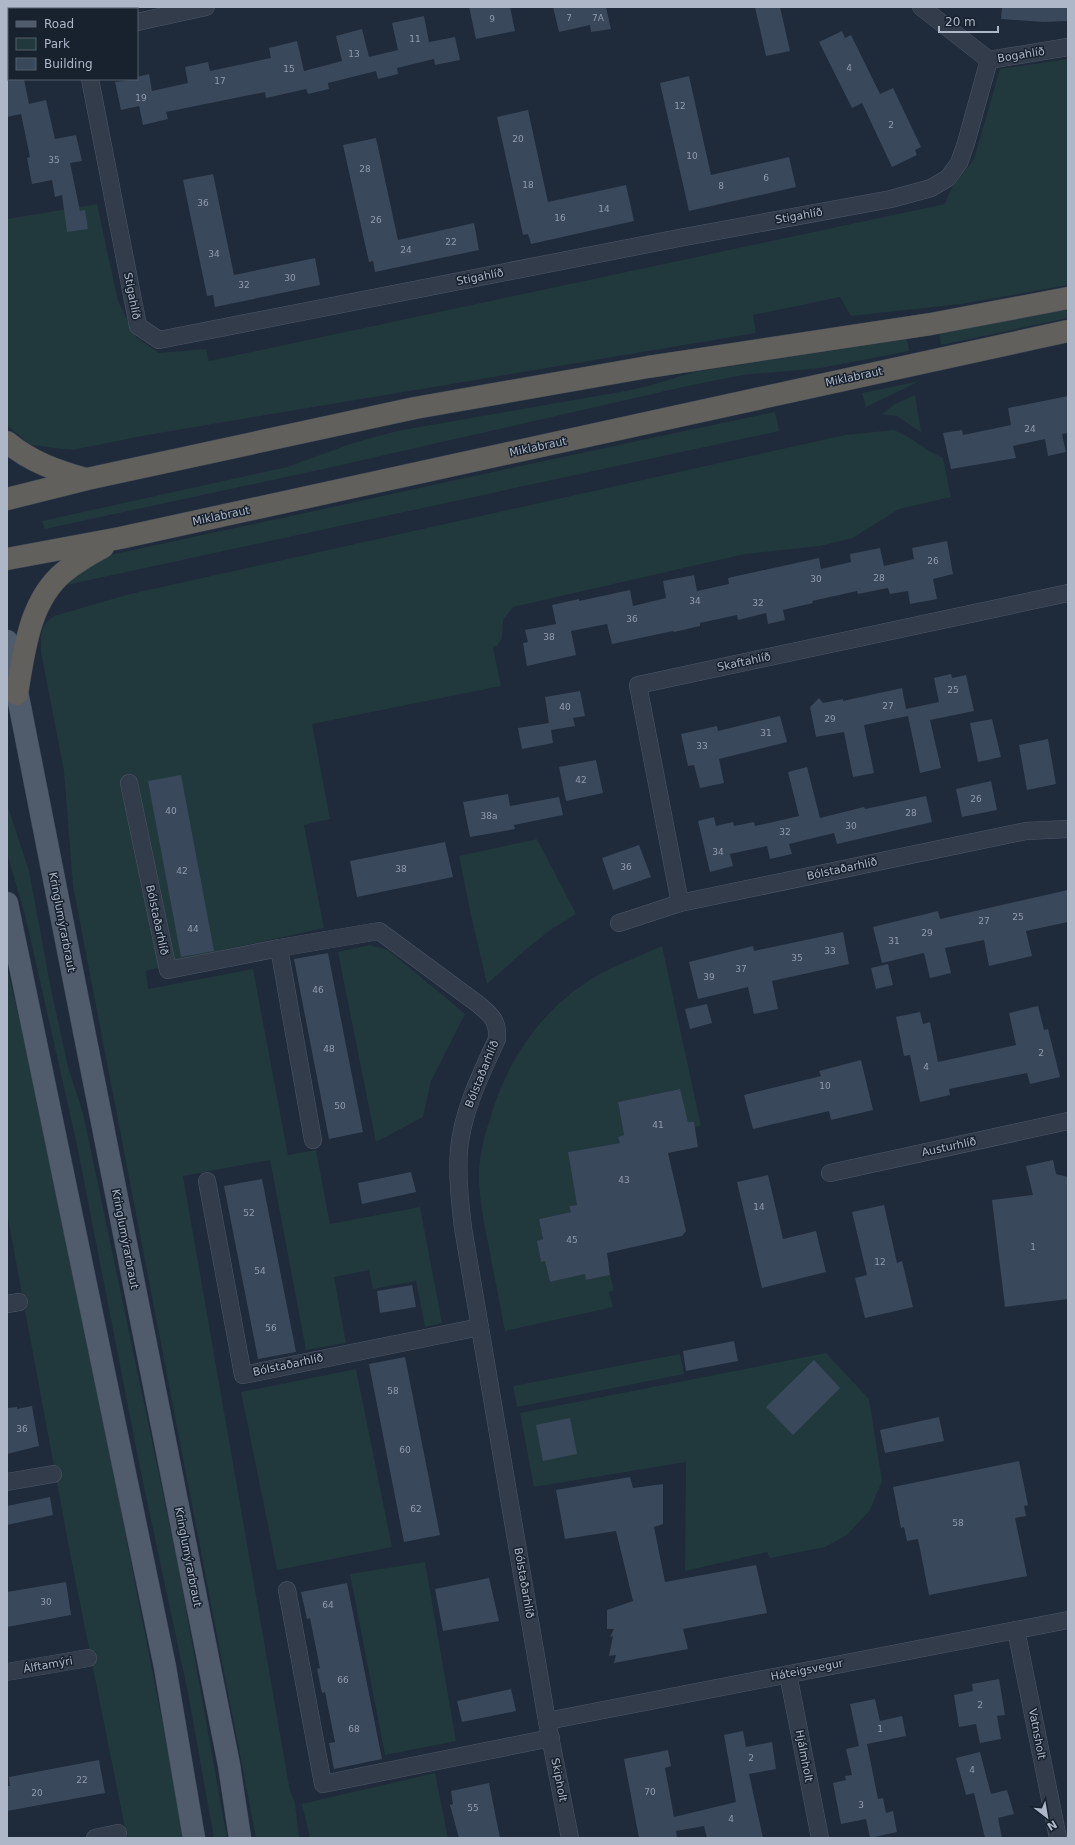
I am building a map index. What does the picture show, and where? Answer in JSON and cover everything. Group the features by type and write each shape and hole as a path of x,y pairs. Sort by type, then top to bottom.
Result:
{"highway":[{"path":"7,499 87,479 415,408 662,365 931,324 1068,298"},
{"name":"Miklabraut","path":"7,559 120,538 1064,332"},
{"path":"7,442 36,462 56,470 87,479"},
{"path":"17,694 25,645 36,611 44,596 63,572 82,558 120,538"}],"main road":[{"name":"Kringlumýrarbraut","path":"7,641 226,1750 240,1838"},
{"path":"7,903 165,1667 194,1838"}],"street":[{"path":"138,22 206,7"},
{"name":"Bogahlíð","path":"921,7 989,60 1068,47"},
{"name":"Stigahlíð","path":"90,80 138,326 159,340 679,238 890,199 931,188 948,178 959,164 989,60"},
{"name":"Skaftahlíð","path":"680,903 638,685 1068,593"},
{"name":"Bólstaðarhlíð","path":"129,783 168,970 279,948 379,931 478,1004 490,1015 498,1027 497,1039 466,1115 459,1148 458,1179 462,1228 547,1721"},
{"name":"Bólstaðarhlíð","path":"619,923 680,903 1026,831 1068,829"},
{"path":"279,948 313,1140"},
{"name":"Austurhlíð","path":"830,1173 1068,1121"},
{"name":"Bólstaðarhlíð","path":"207,1181 243,1375 480,1326"},
{"path":"7,1482 53,1474"},
{"path":"287,1590 323,1784 551,1738"},
{"name":"Háteigsvegur","path":"547,1721 1068,1620"},
{"name":"Vatnsholt","path":"1016,1630 1058,1838"},
{"name":"Álftamýri","path":"7,1672 88,1658"},
{"name":"Hjálmholt","path":"788,1674 820,1838"},
{"name":"Skipholt","path":"547,1721 570,1838"},
{"path":"95,1838 118,1833"}],"green space":[{"path":"1068,59 1068,285 961,304 851,316 840,297 753,315 756,333 147,435 73,450 30,445 7,425 7,219 97,204 118,301 136,337 159,353 206,349 209,361 945,204 950,191 974,159 1000,69"},
{"path":"1068,308 1068,318 941,345 939,333"},
{"path":"907,339 909,351 821,368 743,375 692,385 328,468 45,529 42,521 287,467 353,443 397,431 631,390 694,372"},
{"path":"920,381 866,407 862,393"},
{"path":"915,395 921,432 897,416 882,414 895,404"},
{"path":"775,412 779,431 62,586 96,558"},
{"path":"894,430 907,436 943,458 951,497 899,509 853,538 820,546 745,554 513,607 503,620 502,638 497,646 493,647 501,686 312,724 330,819 304,825 324,928 227,949 146,971 148,989 253,969 288,1155 316,1150 330,1224 420,1207 442,1323 425,1327 416,1281 373,1289 369,1270 334,1277 346,1343 306,1350 270,1160 183,1176 290,1791 295,1803 299,1838 256,1838 73,886 64,771 41,652 41,636 43,627 54,616 130,594 845,435"},
{"path":"7,804 29,871 51,989 68,1067 83,1113 178,1565 227,1838 214,1838 188,1693 140,1468 77,1145 26,919 7,853"},
{"path":"537,839 576,914 549,931 487,984 459,856"},
{"path":"370,945 388,950 465,1014 431,1081 423,1117 376,1142 338,952"},
{"path":"662,946 701,1126 695,1127 694,1122 688,1122 679,1089 618,1102 624,1135 618,1137 620,1143 568,1152 577,1205 569,1206 571,1212 539,1219 543,1239 537,1241 541,1261 545,1261 550,1282 585,1274 587,1280 610,1275 614,1290 609,1292 613,1307 505,1331 483,1219 479,1180 482,1146 504,1080 514,1060 539,1024 571,993 598,975"},
{"path":"7,968 66,1210 126,1537 185,1838 127,1838 70,1553 7,1213"},
{"path":"826,1353 869,1399 882,1481 870,1510 847,1535 825,1547 770,1558 767,1552 685,1571 686,1462 534,1487 520,1413"},
{"path":"680,1354 684,1374 517,1407 513,1386"},
{"path":"356,1369 392,1547 277,1570 241,1392"},
{"path":"425,1562 456,1741 385,1755 350,1574"},
{"path":"435,1773 448,1838 310,1838 302,1804"}],"building":[{"path":"469,7 510,7 515,31 476,39"},
{"path":"553,7 606,7 611,29 591,32 590,25 559,32"},
{"path":"755,7 780,7 790,51 766,56"},
{"path":"1002,7 1068,7 1068,21 1044,22 1001,19"},
{"path":"424,16 429,42 455,37 460,60 435,65 434,59 397,68 398,74 378,79 376,71 328,83 329,89 308,94 306,89 266,98 265,92 166,112 168,119 143,125 139,106 121,110 115,82 138,80 138,77 149,74 152,91 188,83 185,67 208,62 210,71 271,58 269,48 297,41 304,71 342,61 336,36 362,29 369,57 398,50 392,23"},
{"path":"842,31 845,38 851,35 880,94 893,88 921,147 915,150 917,155 892,167 862,103 852,108 819,42"},
{"path":"689,76 711,175 789,157 796,187 689,211 660,83"},
{"path":"7,79 24,80 29,104 46,100 55,139 76,135 82,161 70,163 80,211 85,210 88,229 67,232 62,195 55,197 52,180 32,184 27,158 30,157 21,114 7,117"},
{"path":"528,110 548,202 626,185 634,221 531,244 528,234 523,235 497,117"},
{"path":"376,138 398,240 474,223 479,250 375,272 373,261 369,262 343,145"},
{"path":"213,174 234,275 315,258 320,285 215,307 213,295 207,296 183,180"},
{"path":"1068,396 1068,433 1062,434 1066,452 1048,456 1045,439 1013,446 1016,458 951,469 943,433 962,430 963,435 1011,425 1008,408"},
{"path":"947,541 953,574 933,579 937,599 910,604 908,591 890,594 888,588 858,594 857,591 812,601 813,603 783,610 785,620 768,624 766,613 738,620 737,615 700,623 700,626 612,644 607,624 571,631 576,655 527,666 523,643 528,642 525,630 556,624 552,605 630,590 633,606 666,598 663,581 694,575 697,591 729,584 728,578 819,558 821,569 851,562 850,554 880,548 884,566 914,559 912,548"},
{"path":"951,674 952,678 966,675 974,711 930,720 941,768 920,773 908,716 864,725 874,773 853,777 844,732 816,737 810,707 819,698 823,703 843,699 843,701 902,688 906,709 939,702 934,678"},
{"path":"580,691 585,716 573,718 575,726 551,730 553,743 522,749 518,728 549,723 545,697"},
{"path":"780,716 787,742 719,759 724,783 700,788 694,765 688,766 681,734 717,726 718,731"},
{"path":"992,719 1001,757 978,762 970,723"},
{"path":"1048,739 1056,784 1027,790 1019,745"},
{"path":"596,760 603,793 566,801 559,767"},
{"path":"807,767 820,818 864,807 865,809 926,796 932,822 837,844 834,833 789,844 792,854 770,859 767,846 730,854 733,866 710,872 698,821 714,817 716,826 733,822 734,826 754,822 755,826 799,816 788,772"},
{"path":"181,775 214,951 181,957 148,781"},
{"path":"991,781 997,810 962,817 956,789"},
{"path":"508,794 510,806 559,797 563,815 514,825 515,829 470,837 463,802"},
{"path":"445,842 453,877 357,897 350,861"},
{"path":"639,845 651,877 613,890 602,858"},
{"path":"1068,890 1068,922 1026,931 1032,956 989,966 984,940 945,948 951,973 930,978 924,953 882,963 873,927 938,911 940,919"},
{"path":"843,932 849,964 772,981 778,1009 754,1014 748,987 698,999 689,962 753,946 754,951"},
{"path":"328,953 363,1132 329,1139 294,959"},
{"path":"888,964 893,985 876,989 871,968"},
{"path":"707,1004 712,1023 690,1029 685,1009"},
{"path":"1038,1006 1044,1030 1048,1029 1060,1077 1030,1084 1027,1073 949,1089 950,1095 920,1102 910,1055 904,1056 896,1017 920,1012 923,1024 930,1022 938,1062 1016,1045 1009,1013"},
{"path":"861,1060 873,1110 831,1120 829,1111 753,1129 744,1095 821,1076 819,1071"},
{"path":"680,1089 688,1122 694,1122 698,1147 668,1153 686,1231 682,1236 607,1253 610,1275 586,1280 585,1274 550,1282 545,1261 541,1262 537,1241 543,1239 539,1219 571,1212 569,1206 577,1205 568,1152 620,1143 618,1137 624,1135 618,1102"},
{"path":"1053,1160 1056,1174 1068,1177 1068,1299 1005,1307 992,1200 1033,1195 1026,1166"},
{"path":"411,1172 416,1192 362,1204 358,1183"},
{"path":"768,1175 783,1239 816,1231 826,1272 762,1288 737,1182"},
{"path":"262,1179 296,1352 258,1359 224,1186"},
{"path":"884,1205 897,1263 902,1261 913,1307 865,1318 855,1278 867,1275 852,1212"},
{"path":"412,1285 416,1307 380,1313 377,1291"},
{"path":"734,1341 738,1361 686,1371 683,1351"},
{"path":"405,1357 440,1535 404,1542 369,1364"},
{"path":"814,1360 840,1388 793,1435 766,1407"},
{"path":"32,1406 39,1446 7,1454 7,1408 17,1407 17,1409"},
{"path":"939,1417 944,1441 885,1453 880,1430"},
{"path":"570,1418 577,1454 543,1461 536,1425"},
{"path":"1019,1461 1028,1505 1024,1506 1026,1516 1015,1518 1027,1576 929,1595 918,1539 907,1541 904,1527 901,1528 893,1487"},
{"path":"630,1477 633,1488 663,1484 663,1524 654,1527 665,1582 756,1565 767,1613 683,1629 688,1649 614,1663 616,1655 609,1656 613,1636 610,1637 614,1629 607,1629 607,1610 633,1601 616,1531 565,1539 556,1490"},
{"path":"50,1497 53,1515 7,1525 7,1506"},
{"path":"489,1578 499,1621 443,1631 435,1589"},
{"path":"66,1582 71,1615 7,1627 7,1592"},
{"path":"347,1583 382,1759 334,1769 329,1743 335,1742 325,1692 322,1693 317,1669 320,1668 310,1618 307,1619 301,1592"},
{"path":"999,1679 1005,1715 997,1716 1001,1739 980,1743 976,1724 959,1727 954,1695 973,1691 972,1684"},
{"path":"511,1689 516,1711 462,1722 457,1701"},
{"path":"875,1699 880,1721 902,1716 906,1736 867,1744 878,1799 883,1798 886,1813 893,1811 897,1832 870,1838 866,1819 841,1824 833,1783 846,1780 845,1776 852,1775 846,1749 859,1746 850,1704"},
{"path":"743,1731 746,1747 772,1742 776,1769 749,1774 763,1838 707,1838 704,1826 676,1831 677,1838 639,1838 624,1759 668,1750 671,1766 665,1768 674,1817 736,1802 724,1735"},
{"path":"980,1752 991,1794 1007,1790 1014,1814 998,1818 1002,1838 985,1838 974,1793 966,1795 956,1758"},
{"path":"99,1760 105,1793 7,1811 7,1786 10,1786 9,1777"},
{"path":"489,1783 500,1838 459,1838 450,1805 453,1804 451,1791"}]}
